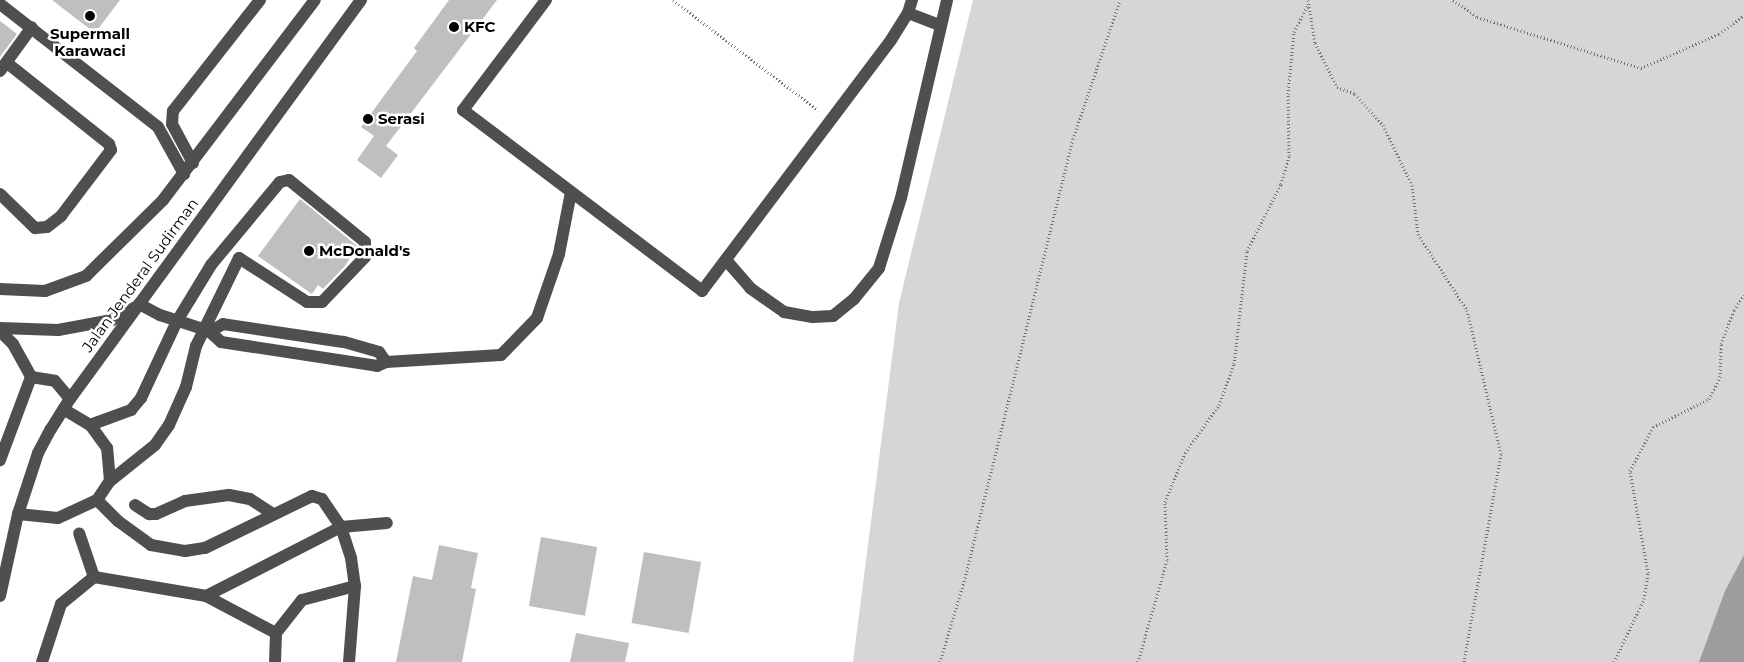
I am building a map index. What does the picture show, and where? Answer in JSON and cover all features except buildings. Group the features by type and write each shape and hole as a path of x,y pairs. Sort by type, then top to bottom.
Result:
{"street":[{"path":"192,163 172,124 174,111 260,0"},
{"name":"Jalan Jenderal Sudirman","path":"0,290 46,291 86,276 163,200 306,6 315,0"},
{"path":"349,17 354,0"},
{"name":"Jalan Jenderal Sudirman","path":"0,596 18,514 38,453 66,404 361,0"},
{"path":"546,0 463,110 702,291 831,120 908,13 912,0"},
{"path":"726,260 750,288 784,312 812,317 834,316 854,299 879,268 901,198 947,0"},
{"path":"0,4 32,27 158,127 184,174"},
{"path":"908,13 940,25"},
{"path":"0,194 35,228 47,228 61,216 111,150 109,144 3,67 32,27"},
{"path":"18,514 58,518 97,500 110,482 154,445 169,425 186,387 196,346 206,331 208,318 239,258 307,302 322,302 365,256 365,242 289,180 284,179 210,265 180,316 142,398 131,410 90,425"},
{"path":"0,329 58,330 112,320 139,304 180,316 221,342 377,366 386,362 501,355 537,318 558,254 571,192"},
{"path":"206,331 223,324 343,342 379,352 386,362"},
{"path":"0,329 13,344 31,377 0,460"},
{"path":"31,377 55,381 66,404 90,425 107,448 110,482"},
{"path":"136,505 149,514 156,514 185,501 229,495 250,499 273,514"},
{"path":"97,500 118,521 151,545 185,551 205,548 312,496 329,505 341,527 351,558 355,586 349,662"},
{"path":"206,596 341,527 387,523"},
{"path":"79,534 94,577"},
{"path":"42,662 60,604 94,577 206,596 276,633"},
{"path":"275,662 276,633 302,600 355,586"}],"path":[{"path":"673,0 831,120"},
{"path":"940,662 965,578 1073,139 1120,0"},
{"path":"1308,0 1315,43 1337,86 1355,94 1383,125 1412,185 1418,234 1467,310 1502,454 1464,662"},
{"path":"1453,0 1477,17 1641,68 1719,34 1744,15"},
{"path":"1138,662 1167,560 1165,502 1184,453 1219,405 1234,364 1247,250 1281,184 1289,156 1288,94 1294,32 1309,5"},
{"path":"1614,662 1644,599 1648,573 1630,471 1653,427 1709,399 1720,377 1721,344 1744,295"}],"shaded area":[{"path":"973,0 1744,0 1744,662 853,662 899,303"},
{"path":"1744,555 1744,662 1699,662 1725,591"}],"place":[{"name":"Supermall Karawaci","path":"90,16"},
{"name":"KFC","path":"454,27"},
{"name":"Serasi","path":"368,119"},
{"name":"McDonald's","path":"309,251"}]}
